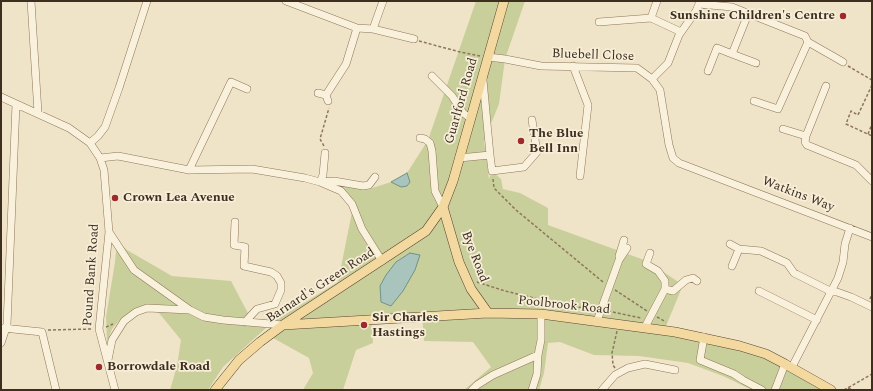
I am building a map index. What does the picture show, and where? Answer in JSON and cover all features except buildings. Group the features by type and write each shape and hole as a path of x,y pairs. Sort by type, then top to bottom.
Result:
{"main road":[{"name":"Guarlford Road","path":"443,207 453,181 504,1"},
{"name":"Barnard's Green Road","path":"215,390 239,360 283,325 426,231 443,207"},
{"name":"Bye Road","path":"443,207 459,262 471,289 488,313"},
{"name":"Poolbrook Road","path":"283,325 488,313 542,314 619,325 648,320 674,332 704,337 766,354 789,365 830,390"}],"street":[{"path":"31,1 38,113"},
{"path":"90,144 105,126 148,1"},
{"path":"286,1 356,28 373,29 414,39"},
{"path":"373,29 383,1"},
{"path":"651,18 657,1"},
{"path":"652,79 668,63 680,32 696,11 699,2 732,7 806,39 843,62"},
{"path":"732,54 748,14"},
{"path":"599,22 651,18 680,32"},
{"path":"318,93 327,98 346,64 356,28"},
{"path":"754,100 778,109 806,39"},
{"path":"708,71 717,48 756,63"},
{"name":"Bluebell Close","path":"488,57 541,66 637,68 652,79"},
{"path":"573,66 588,105 580,176"},
{"path":"432,76 452,96 463,113 470,118"},
{"path":"482,76 492,171 524,167 537,152 532,120"},
{"name":"Watkins Way","path":"652,79 660,90 669,145 673,158 850,228"},
{"path":"189,170 231,82 247,89"},
{"path":"826,86 805,142 807,145 856,165 872,181"},
{"name":"Pound Bank Road","path":"1,97 69,128 90,144 100,158 104,170 109,232 99,329 115,390"},
{"path":"1,342 4,328 7,324 16,104"},
{"path":"782,129 806,136"},
{"path":"420,138 425,138 430,143 435,191 443,207"},
{"path":"320,182 323,175 325,153"},
{"path":"100,158 118,156 189,170 252,169 320,182 341,191 352,204 362,229 382,261"},
{"path":"459,158 490,156"},
{"path":"320,182 334,181 363,186 369,185 375,177"},
{"path":"235,222 234,245 245,247 244,266 271,272 277,276 281,283 281,290 275,304 258,309 246,322"},
{"path":"775,390 832,292 843,262 845,244 850,228 872,237"},
{"path":"109,232 134,270 190,310 204,317 283,325"},
{"path":"597,321 624,240"},
{"path":"730,244 739,249 761,251 786,263 794,273 832,292 837,292 851,297 872,307"},
{"path":"618,260 627,248"},
{"path":"732,266 739,249"},
{"path":"648,320 665,289 665,281 658,271 646,264 650,253"},
{"path":"665,289 673,291 686,280 694,278 697,281"},
{"path":"759,291 817,320"},
{"path":"108,363 112,340 124,321 136,312 147,308 190,310"},
{"path":"532,390 537,374 542,314"},
{"path":"4,328 10,330 42,332 56,390"},
{"path":"704,337 700,360 734,374 762,390"},
{"path":"472,390 493,375 538,355"},
{"path":"602,390 615,375 628,368 645,364 675,370"}],"path":[{"path":"414,39 460,52 488,57"},
{"path":"843,62 872,80"},
{"path":"872,85 858,115 851,111 846,124 872,136"},
{"path":"325,153 325,147 320,139 329,106 327,98"},
{"path":"868,134 872,124"},
{"path":"492,171 494,188 516,210 648,320"},
{"path":"467,279 505,291 567,306 600,310 648,320 674,327 674,332"},
{"path":"618,373 613,365 612,353 619,325"},
{"path":"42,332 50,330 99,329"},
{"path":"844,390 872,374"},
{"path":"848,388 853,390"}],"green space":[{"path":"476,1 525,1 505,59 499,104 484,141 489,179 492,171 501,179 503,189 520,193 548,208 548,225 647,261 683,285 666,326 769,359 820,390 752,390 723,376 688,363 639,356 594,355 560,342 548,343 544,373 539,390 464,390 491,367 473,342 424,341 422,314 287,321 267,327 223,367 208,390 170,390 177,366 181,340 159,313 140,307 121,318 112,329 107,343 106,317 117,241 127,250 172,276 231,281 251,319 276,320 338,282 352,212 349,204 334,184 366,190 391,182 407,173 428,140"},
{"path":"372,324 373,343 356,350 343,390 303,390 313,373 309,358 273,338 285,329"}],"water":[{"path":"407,173 410,182 407,186 401,187 391,182"},
{"path":"410,253 420,255 415,270 403,291 391,306 381,302 380,286 386,275 396,262"}],"place":[{"name":"Sunshine Children's Centre","path":"843,16"},
{"name":"The Blue Bell Inn","path":"521,141"},
{"name":"Crown Lea Avenue","path":"115,198"},
{"name":"Sir Charles Hastings","path":"364,325"},
{"name":"Borrowdale Road","path":"99,367"}]}
